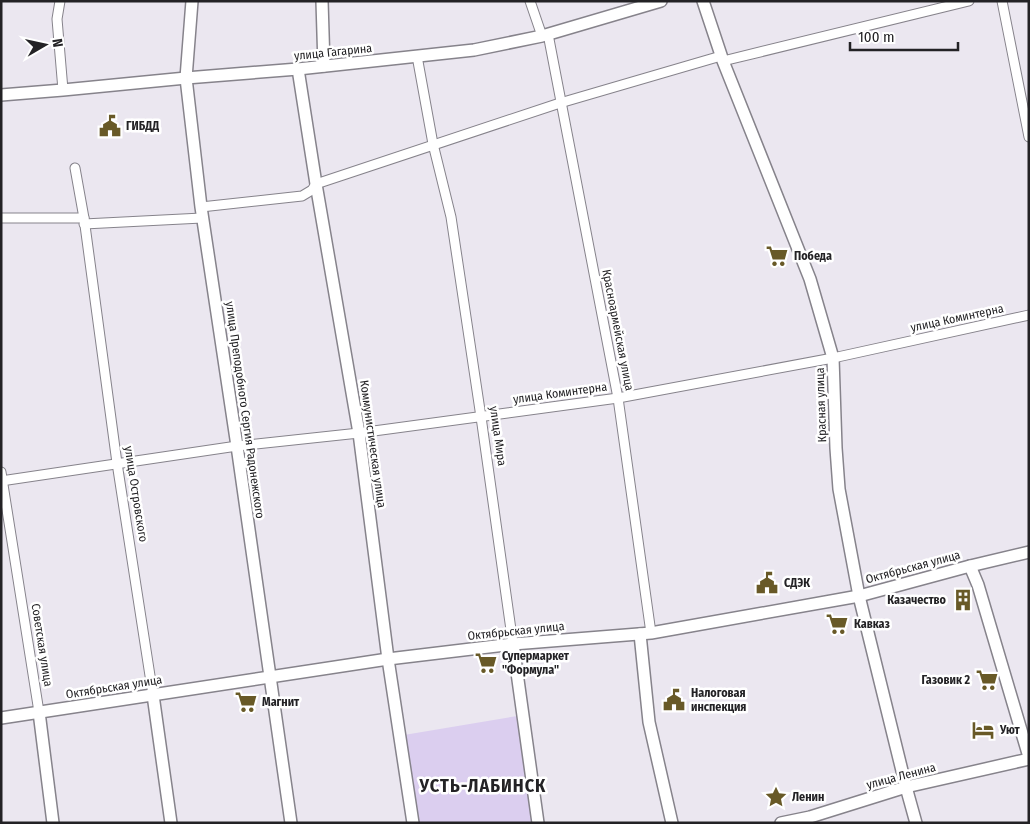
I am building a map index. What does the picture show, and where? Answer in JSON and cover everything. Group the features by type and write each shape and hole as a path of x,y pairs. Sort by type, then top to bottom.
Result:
{"street":[{"path":"60,1 57,19 63,90"},
{"name":"улица Преподобного Сергия Радонежского","path":"192,1 186,78 202,212 291,823"},
{"path":"322,1 324,66"},
{"name":"Красноармейская улица","path":"530,1 545,35 618,398 645,633 650,722 672,823"},
{"name":"улица Гагарина","path":"1,94 298,70 474,50 545,35 661,1"},
{"name":"Красная улица","path":"703,1 722,59 810,279 833,358 839,489 859,596 916,823"},
{"path":"1,218 84,221 202,212 302,196 312,190 316,184 560,103 722,59 969,1"},
{"path":"1002,1 1029,137"},
{"name":"улица Мира","path":"417,56 450,217 481,417 538,823"},
{"name":"Коммунистическая улица","path":"298,70 359,433 388,659 413,823"},
{"name":"улица Островского","path":"75,168 171,823"},
{"name":"улица Коминтерна","path":"2,478 618,398 833,358 1029,315"},
{"name":"Советская улица","path":"2,478 39,712 53,823"},
{"name":"Октябрьская улица","path":"1,718 388,659 513,644 645,633 859,596 1029,552"},
{"path":"970,566 978,585 1029,758"},
{"name":"улица Ленина","path":"781,823 906,787 1029,758"}],"shaded area":[{"path":"517,716 532,823 417,823 404,735"}],"place":[{"name":"ГИБДД","path":"110,126"},
{"name":"Победа","path":"777,256"},
{"name":"СДЭК","path":"767,583"},
{"name":"Казачество","path":"963,600"},
{"name":"Кавказ","path":"837,624"},
{"name":"Супермаркет \"Формула\"","path":"486,663"},
{"name":"Газовик 2","path":"987,680"},
{"name":"Налоговая инспекция","path":"674,700"},
{"name":"Магнит","path":"246,702"},
{"name":"Уют","path":"983,730"},
{"name":"Ленин","path":"776,797"}],"district":[{"name":"УСТЬ-ЛАБИНСК","path":"483,786"}]}
